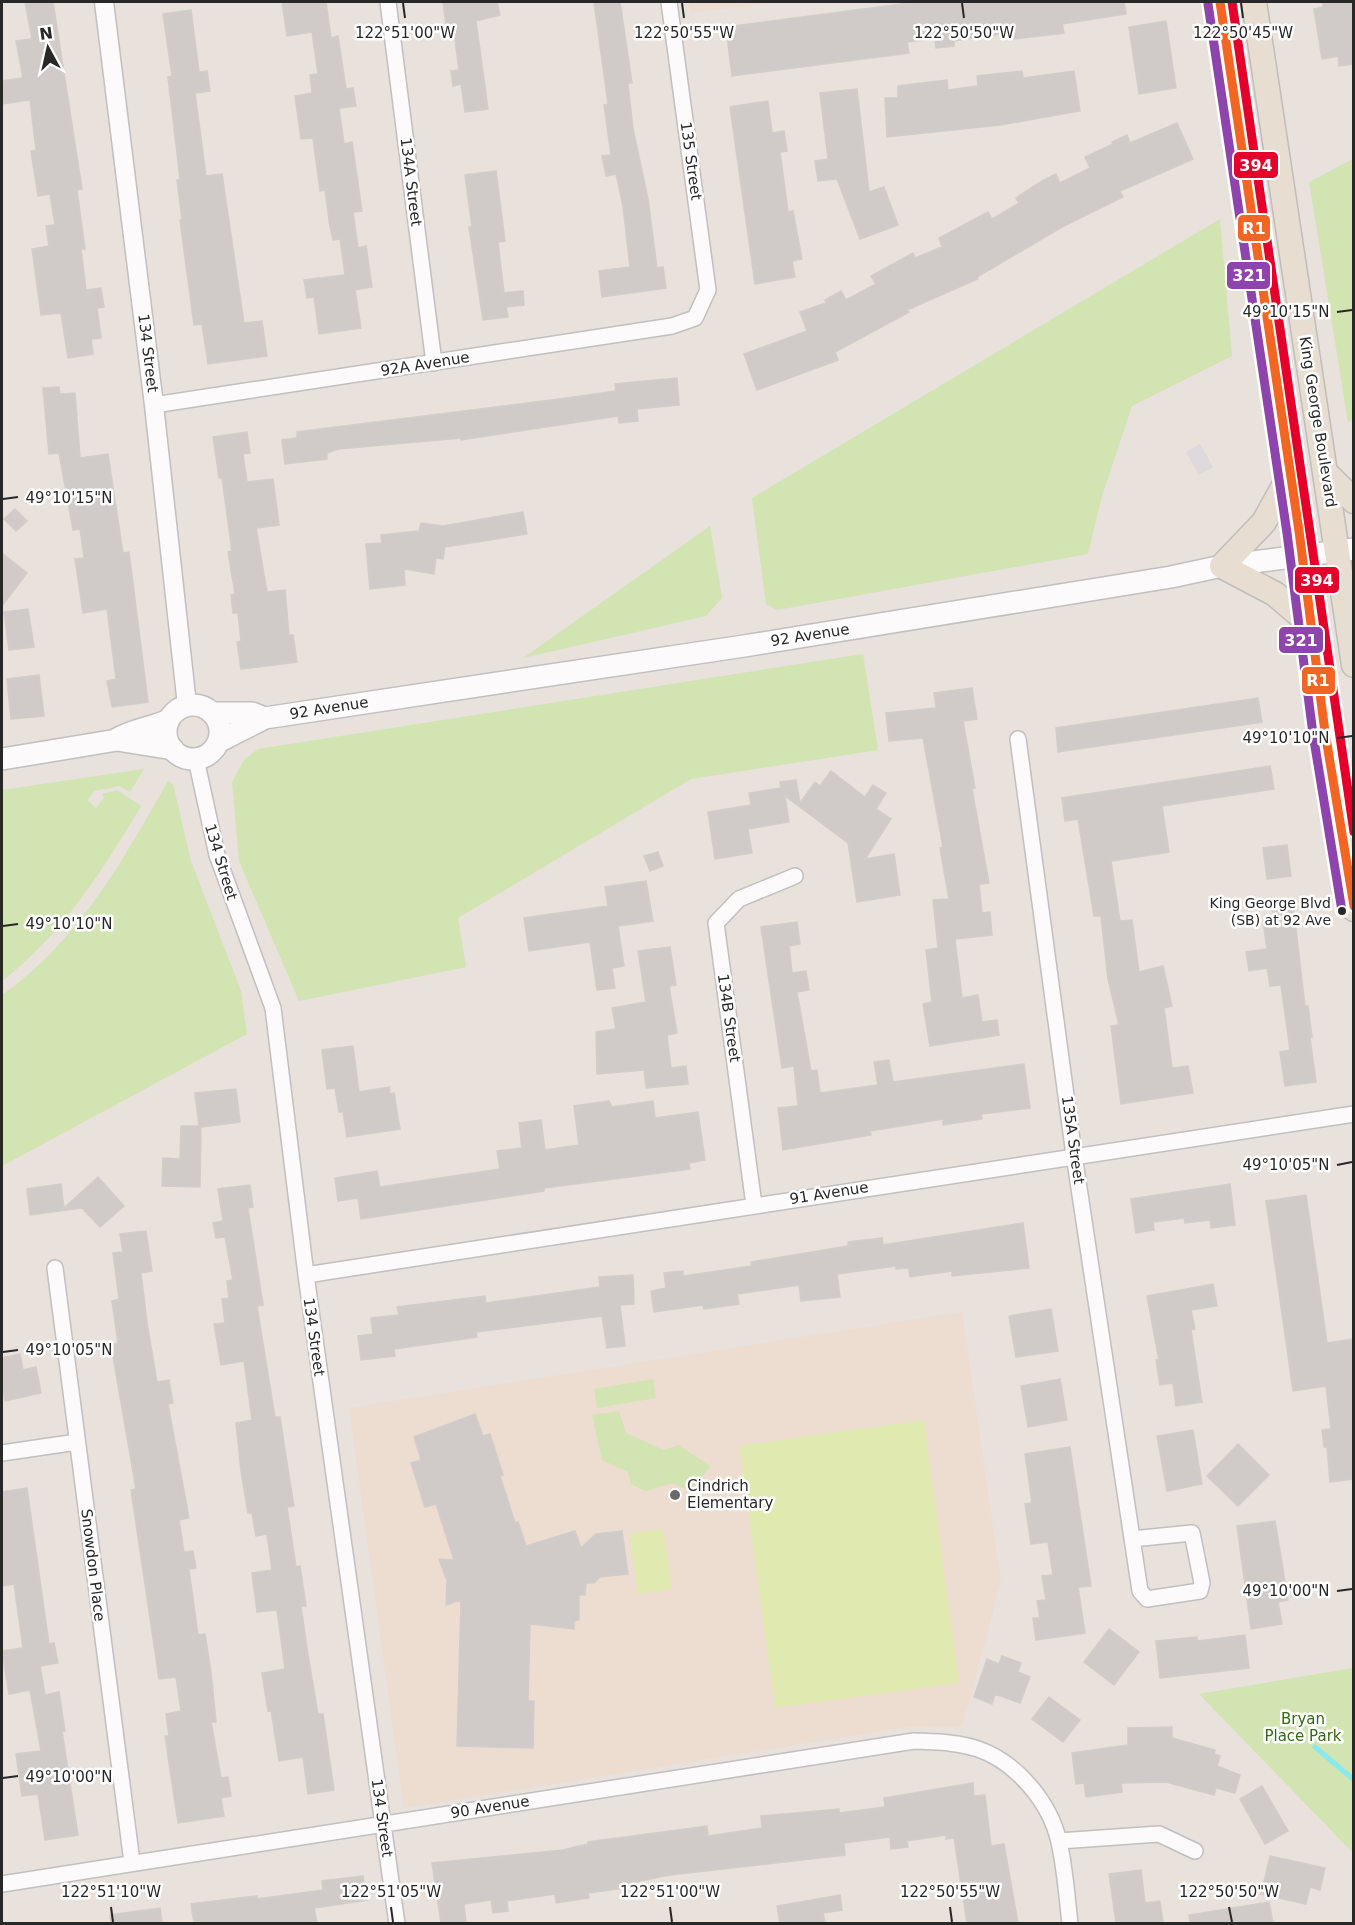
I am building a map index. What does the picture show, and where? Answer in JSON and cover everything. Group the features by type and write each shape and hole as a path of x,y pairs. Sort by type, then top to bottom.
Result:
{"main road":[{"path":"1220,2 1302,555 1309,623 1353,909"},
{"name":"King George Boulevard","path":"1254,2 1325,472 1345,550 1353,665"},
{"path":"1325,472 1353,501"},
{"path":"1290,475 1264,522 1222,566 1260,584 1309,623"},
{"name":"92 Avenue","path":"265,718 744,646 1150,580 1222,566 1345,550"},
{"path":"117,740 129,731 156,726 169,720 178,709 188,705 198,705 212,713 252,713 265,718"},
{"path":"212,713 220,728 218,742"},
{"path":"169,720 166,736 173,748 186,758 196,759 206,756 218,742 265,718"},
{"path":"2,759 117,740 173,748"}],"street":[{"name":"134 Street","path":"104,2 154,405 188,705"},
{"name":"134A Street","path":"388,2 434,363"},
{"name":"135 Street","path":"669,2 708,290 694,318"},
{"name":"92A Avenue","path":"154,405 672,326 694,318"},
{"name":"135A Street","path":"1018,739 1074,1155 1132,1539 1142,1596 1147,1599 1200,1591 1202,1583 1192,1533 1132,1539"},
{"name":"134 Street","path":"196,759 217,855 273,1008 306,1275 397,1923"},
{"name":"134B Street","path":"754,1205 716,923 739,899 795,876"},
{"name":"91 Avenue","path":"306,1275 1074,1155 1353,1114"},
{"name":"Snowdon Place","path":"54,1268 132,1862"},
{"path":"2,1453 77,1442"},
{"name":"90 Avenue","path":"2,1884 914,1741 978,1749 1005,1762 1047,1808 1059,1841"},
{"path":"1070,1923 1059,1841 1159,1834 1195,1851"}],"shaded area":[{"path":"688,2 777,2 690,13"},
{"path":"1200,444 1213,467 1199,475 1186,452"},
{"name":"Cindrich Elementary","path":"962,1312 1001,1582 962,1727 913,1726 404,1808 349,1408"}],"green space":[{"path":"1353,159 1354,419 1348,422 1309,182"},
{"path":"1220,219 1232,356 1132,406 1102,496 1088,554 777,610 766,604 752,498"},
{"path":"710,526 722,598 706,616 523,658"},
{"path":"863,654 878,750 691,779 458,918 466,967 299,1001 239,861 232,782 244,760 258,749"},
{"path":"144,769 130,792 120,786 94,791 87,800 96,808 104,798 102,794 117,790 141,806 96,878 63,922 24,963 2,981 2,790"},
{"path":"168,781 173,784 191,861 241,991 247,1034 2,1166 2,995 54,950 97,898"},
{"path":"653,1379 656,1398 597,1408 594,1389"},
{"path":"619,1411 626,1433 664,1450 678,1445 710,1466 691,1492 673,1483 646,1491 631,1484 628,1472 602,1460 592,1415"},
{"path":"924,1420 959,1683 775,1708 739,1446"},
{"path":"663,1529 672,1589 638,1594 629,1534"},
{"name":"Bryan Place Park","path":"1354,1668 1353,1853 1199,1694"}],"building":[{"path":"25,2 53,2 82,189 77,190 85,249 81,249 86,290 101,288 104,307 97,308 101,338 91,339 93,354 68,358 61,313 41,315 32,249 49,246 46,226 55,225 50,194 38,196 31,151 36,150 30,100 2,104 2,81 23,78 16,41 32,39"},
{"path":"282,2 326,2 331,38 338,36 346,89 353,88 356,106 339,108 344,144 352,142 362,211 353,212 358,248 366,246 372,287 355,290 361,328 319,334 314,297 307,298 304,280 345,275 340,239 333,240 325,190 320,191 313,138 301,139 295,96 312,93 310,75 318,74 312,32 287,36"},
{"path":"443,2 497,2 500,15 476,21 488,109 465,112 461,84 453,86 451,71 459,70 454,32 447,33"},
{"path":"594,2 620,2 632,83 628,83 633,129 648,199 657,268 663,267 666,288 602,297 599,271 630,267 623,206 616,174 606,176 602,156 611,155 604,105 608,104"},
{"path":"917,2 1124,2 1126,14 1062,24 1064,33 1014,39 1013,32 954,41 954,46 936,48 935,39 907,42 909,53 732,76 726,27"},
{"path":"1323,2 1353,2 1353,64 1339,66 1338,56 1322,59 1314,9 1323,7"},
{"path":"191,10 199,72 207,71 210,91 195,93 206,176 222,174 244,323 262,321 267,356 208,364 202,324 194,325 180,220 182,220 177,180 180,179 168,77 172,76 163,14"},
{"path":"1166,21 1176,88 1139,94 1129,27"},
{"path":"1022,71 1023,78 1074,71 1080,111 1000,125 887,137 885,98 898,98 898,86 947,80 948,90 978,86 977,76"},
{"path":"857,89 869,192 884,187 898,225 860,239 837,179 818,181 815,161 828,159 820,93"},
{"path":"768,101 772,133 784,131 787,151 780,152 788,212 793,211 802,259 792,261 795,277 755,284 730,107"},
{"path":"1177,123 1193,159 1120,191 1123,197 1062,227 977,277 978,279 907,310 909,312 835,352 838,360 757,390 744,354 807,331 800,312 826,303 825,300 841,291 846,300 876,284 871,276 913,253 915,258 942,247 939,238 988,212 992,219 1019,203 1016,198 1056,174 1060,183 1090,168 1085,157 1113,144 1112,142 1127,135 1130,143"},
{"path":"496,171 505,241 498,242 504,293 523,291 524,305 506,307 508,317 483,320 469,227 472,227 465,175"},
{"path":"677,378 679,405 637,409 638,421 619,423 618,416 461,440 461,438 338,449 327,453 327,459 285,464 282,440 297,438 297,432 567,398 616,391 615,384"},
{"path":"59,387 60,394 75,393 80,458 108,454 123,553 129,552 148,702 112,707 107,681 116,679 107,609 83,613 75,559 84,558 80,529 73,530 59,453 49,454 43,388"},
{"path":"247,432 250,453 243,454 247,482 273,479 279,525 256,528 267,592 285,590 289,635 293,635 297,662 241,669 237,642 241,641 238,613 233,613 231,595 235,594 228,552 232,551 222,478 219,478 213,437"},
{"path":"15,509 27,521 16,531 4,519"},
{"path":"523,512 527,534 445,547 443,559 436,558 434,574 404,569 405,585 370,589 366,544 382,543 381,535 419,531 421,523 443,526"},
{"path":"2,553 27,573 2,606"},
{"path":"28,609 34,647 9,650 4,612"},
{"path":"39,675 44,716 11,719 7,679"},
{"path":"972,688 977,719 963,721 975,788 972,789 989,883 979,884 982,913 990,912 992,935 955,939 962,998 978,995 982,1022 997,1020 999,1035 930,1046 923,1004 932,1002 926,950 938,948 933,900 949,899 940,848 943,847 923,738 889,741 886,713 936,708 934,693"},
{"path":"1258,698 1262,722 1058,752 1056,728"},
{"path":"1270,766 1274,789 1162,806 1169,852 1111,861 1120,921 1132,920 1139,972 1163,966 1172,1006 1164,1008 1172,1068 1188,1066 1193,1093 1121,1104 1111,1026 1119,1025 1108,979 1101,916 1094,916 1078,819 1065,821 1062,798"},
{"path":"831,771 865,797 873,785 886,793 876,809 891,819 865,859 894,854 900,895 857,902 848,843 785,796 789,822 748,829 752,853 715,859 708,812 751,805 749,793 781,788 780,782 796,780 800,803 815,782 820,786"},
{"path":"1287,845 1291,876 1267,879 1263,848"},
{"path":"658,852 663,866 650,871 644,856"},
{"path":"646,881 653,921 618,926 624,966 612,968 615,988 597,990 590,942 529,951 524,918 608,906 605,887"},
{"path":"1293,904 1305,1006 1308,1006 1316,1082 1285,1086 1280,1052 1290,1050 1281,985 1270,986 1267,968 1249,971 1246,952 1267,949 1263,921 1274,919 1272,907"},
{"path":"797,922 800,944 789,946 792,973 806,971 809,990 797,992 811,1071 817,1070 820,1093 878,1085 874,1062 889,1060 893,1082 1024,1064 1030,1108 981,1114 982,1119 943,1125 943,1119 870,1131 871,1135 783,1150 778,1108 798,1106 794,1066 782,1068 761,927"},
{"path":"670,947 676,985 669,986 677,1033 667,1035 671,1068 686,1066 688,1084 646,1088 644,1070 597,1074 596,1032 616,1029 612,1008 646,1002 638,951"},
{"path":"353,1046 359,1092 389,1087 390,1094 394,1093 400,1129 347,1137 343,1112 339,1112 335,1088 327,1089 322,1050"},
{"path":"236,1089 240,1122 201,1127 200,1187 162,1186 163,1158 180,1159 181,1126 199,1126 195,1093"},
{"path":"609,1101 612,1107 653,1101 655,1118 698,1112 705,1160 689,1163 690,1169 544,1188 544,1191 361,1219 358,1198 338,1201 335,1178 377,1171 380,1187 500,1169 497,1151 522,1148 519,1123 541,1120 545,1150 579,1145 574,1106"},
{"path":"98,1177 124,1206 100,1227 82,1208 30,1215 27,1189 61,1184 64,1208"},
{"path":"1230,1184 1235,1225 1211,1228 1210,1220 1185,1223 1184,1218 1153,1222 1154,1230 1136,1233 1131,1199"},
{"path":"250,1185 253,1207 248,1208 263,1305 257,1306 275,1417 280,1417 294,1506 287,1507 296,1567 300,1566 306,1606 301,1606 308,1655 318,1714 323,1714 334,1790 308,1794 303,1757 279,1761 271,1710 268,1711 262,1673 285,1669 277,1610 257,1612 252,1573 272,1570 267,1534 256,1536 252,1513 248,1513 241,1471 236,1423 252,1420 244,1361 221,1365 214,1324 225,1323 222,1299 229,1298 227,1281 233,1280 225,1237 216,1238 213,1223 223,1221 218,1189"},
{"path":"1306,1195 1327,1343 1353,1339 1353,1479 1330,1482 1327,1447 1324,1447 1322,1430 1331,1429 1326,1386 1293,1391 1266,1201"},
{"path":"1023,1223 1029,1268 952,1276 952,1271 910,1277 909,1268 896,1269 896,1266 837,1274 840,1297 801,1301 799,1285 737,1294 739,1304 704,1309 703,1305 654,1312 651,1291 666,1288 664,1273 683,1271 683,1276 752,1266 751,1262 848,1246 848,1242 882,1238 883,1245"},
{"path":"146,1231 152,1271 141,1273 147,1323 157,1382 169,1380 173,1403 168,1404 189,1518 179,1520 184,1552 193,1551 196,1568 189,1569 198,1635 205,1634 211,1672 216,1722 211,1722 221,1778 228,1777 231,1796 221,1798 224,1816 178,1823 165,1736 169,1736 166,1714 181,1711 176,1677 159,1679 131,1490 136,1489 111,1345 118,1343 112,1301 119,1299 113,1253 123,1252 120,1234"},
{"path":"633,1275 634,1304 620,1305 625,1346 607,1348 602,1316 476,1332 477,1337 394,1349 395,1356 361,1360 358,1336 373,1334 371,1318 399,1315 397,1307 485,1296 486,1303 600,1287 599,1277"},
{"path":"1213,1284 1217,1306 1191,1310 1195,1329 1191,1330 1202,1402 1176,1406 1173,1383 1160,1385 1156,1360 1159,1360 1147,1296"},
{"path":"1051,1309 1058,1351 1016,1357 1009,1316"},
{"path":"20,1354 23,1370 36,1367 41,1393 5,1401 2,1358"},
{"path":"1060,1379 1067,1420 1028,1427 1021,1386"},
{"path":"475,1414 483,1436 490,1434 515,1523 518,1522 526,1546 575,1531 581,1548 596,1534 622,1531 628,1574 600,1577 594,1583 586,1583 585,1595 579,1595 579,1620 574,1621 574,1629 530,1624 528,1701 534,1701 533,1748 457,1746 461,1600 446,1605 447,1581 439,1559 454,1560 436,1504 425,1507 411,1463 421,1460 414,1437"},
{"path":"1193,1430 1202,1484 1167,1491 1157,1436"},
{"path":"1238,1444 1269,1475 1238,1506 1207,1476"},
{"path":"1070,1447 1091,1586 1078,1587 1085,1633 1036,1640 1033,1618 1040,1618 1037,1601 1046,1600 1042,1576 1053,1575 1048,1542 1031,1544 1025,1504 1032,1503 1025,1454"},
{"path":"27,1488 49,1644 54,1643 58,1663 40,1666 45,1695 59,1692 65,1731 62,1731 78,1835 45,1840 38,1794 22,1796 16,1754 41,1751 30,1690 9,1694 2,1651 23,1648 14,1584 2,1586 2,1492"},
{"path":"1275,1521 1288,1600 1278,1602 1282,1624 1251,1629 1237,1526"},
{"path":"1109,1629 1139,1652 1114,1685 1084,1662"},
{"path":"1245,1635 1249,1668 1160,1678 1156,1641 1197,1637 1197,1641"},
{"path":"1002,1656 1021,1663 1018,1672 1030,1677 1020,1703 995,1694 992,1704 974,1697 987,1659 999,1664"},
{"path":"1049,1697 1080,1720 1063,1742 1032,1719"},
{"path":"1172,1727 1172,1738 1215,1750 1214,1754 1220,1756 1217,1766 1240,1775 1235,1793 1216,1788 1214,1795 1166,1782 1121,1783 1122,1792 1086,1797 1084,1783 1076,1784 1072,1753 1128,1745 1128,1728"},
{"path":"973,1783 974,1796 985,1795 991,1846 1004,1844 1018,1923 967,1923 954,1838 946,1839 946,1835 907,1841 908,1847 891,1849 890,1837 844,1843 845,1855 670,1875 630,1883 631,1887 588,1893 589,1898 556,1903 555,1894 507,1901 508,1911 493,1913 491,1900 464,1904 466,1923 441,1923 432,1863 563,1850 588,1844 588,1842 707,1826 708,1836 762,1828 761,1816 839,1809 839,1813 885,1807 884,1798"},
{"path":"1262,1786 1288,1831 1265,1844 1240,1799"},
{"path":"1270,1856 1325,1868 1320,1890 1310,1887 1306,1904 1261,1894"},
{"path":"1141,1870 1145,1903 1160,1901 1163,1923 1116,1923 1109,1874"},
{"path":"363,1876 367,1900 314,1908 317,1923 194,1923 191,1904 257,1896 257,1899 323,1890 322,1881"},
{"path":"840,1895 842,1910 823,1913 825,1923 780,1923 777,1906"},
{"path":"1269,1902 1273,1923 1190,1923 1189,1915"},
{"path":"160,1908 162,1923 111,1923 110,1915"}],"waterway":[{"path":"1315,1747 1354,1780"}],"transit line":[{"name":"R1","path":"1220,2 1299,531 1325,732 1354,906"},
{"name":"394","path":"1232,2 1354,832"},
{"name":"321","path":"1208,4 1287,533 1313,734 1342,911"}],"place":[{"name":"King George Blvd (SB) at 92 Ave","path":"1342,911"},
{"name":"Cindrich Elementary","path":"675,1495"}]}
